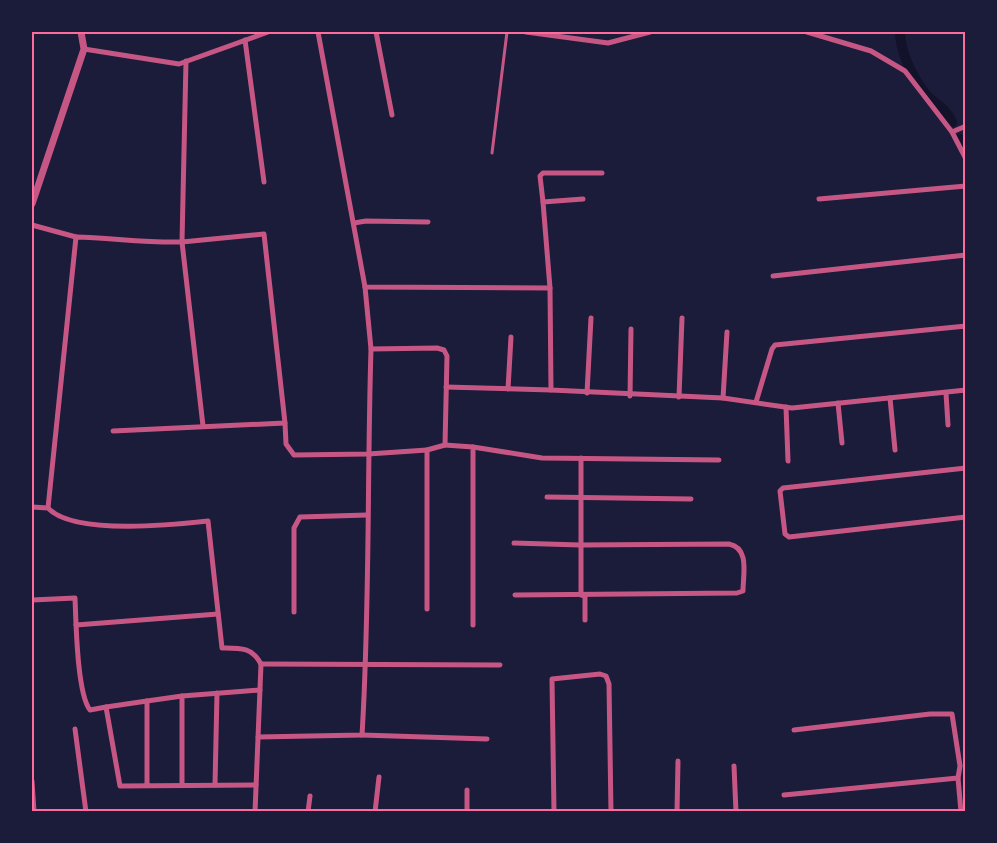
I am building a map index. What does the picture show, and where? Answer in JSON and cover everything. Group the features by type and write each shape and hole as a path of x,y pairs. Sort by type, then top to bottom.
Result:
{"street":[{"path":"32,204 34,192 84,49 81,32"},
{"path":"84,49 179,64 268,32"},
{"path":"318,32 366,287 371,349 366,663 362,735"},
{"path":"376,32 392,115"},
{"path":"526,32 608,43 651,32"},
{"path":"807,32 871,51 905,71 952,132 966,159"},
{"path":"245,40 264,182"},
{"path":"186,61 182,242 202,426"},
{"path":"952,132 966,126"},
{"path":"552,390 550,288 540,176 543,173 602,173"},
{"path":"819,199 966,186"},
{"path":"543,202 584,200"},
{"path":"354,223 366,221 428,222"},
{"path":"32,225 76,237 126,238 145,243 264,234 286,444 294,455 368,454 426,450 445,445 542,458 719,460"},
{"path":"48,508 76,237"},
{"path":"773,276 966,255"},
{"path":"366,287 550,288"},
{"path":"587,393 591,318"},
{"path":"679,397 682,318"},
{"path":"756,402 775,345 966,326"},
{"path":"630,329 630,396"},
{"path":"723,398 727,332"},
{"path":"508,389 511,337"},
{"path":"371,349 436,348 444,350 447,356 445,445"},
{"path":"447,387 723,398 786,407 966,390"},
{"path":"946,393 948,424"},
{"path":"890,398 896,450"},
{"path":"838,403 842,443"},
{"path":"786,407 788,461"},
{"path":"113,431 285,423"},
{"path":"473,447 474,625"},
{"path":"426,450 427,609"},
{"path":"581,458 581,595 585,596"},
{"path":"966,468 783,488 780,491 785,534 789,537 966,517"},
{"path":"547,497 691,499"},
{"path":"32,507 48,508 55,516 113,527 208,521 222,648 243,648 255,653 261,664 255,812"},
{"path":"294,612 294,528 300,516 367,515"},
{"path":"514,543 729,544 738,548 744,559 743,591 733,594 515,595"},
{"path":"585,596 585,620"},
{"path":"32,600 75,598 76,625 87,705 90,710 182,696 260,690"},
{"path":"76,625 218,614"},
{"path":"261,664 500,665"},
{"path":"554,812 552,679 600,674 606,676 609,684 611,812"},
{"path":"215,785 217,693"},
{"path":"182,696 182,785"},
{"path":"147,701 147,785"},
{"path":"106,707 120,786 256,785"},
{"path":"794,730 930,714 952,714 960,766 958,778 961,812"},
{"path":"75,729 86,812"},
{"path":"258,737 362,735 488,739"},
{"path":"677,812 678,761"},
{"path":"734,766 736,812"},
{"path":"375,812 379,777"},
{"path":"783,795 958,778"},
{"path":"32,781 34,812"},
{"path":"467,790 467,812"},
{"path":"308,812 310,796"}],"lane":[{"path":"492,153 507,32"}],"waterway":[{"path":"900,32 904,55 915,79 952,122"},
{"path":"960,139 966,150"}]}
